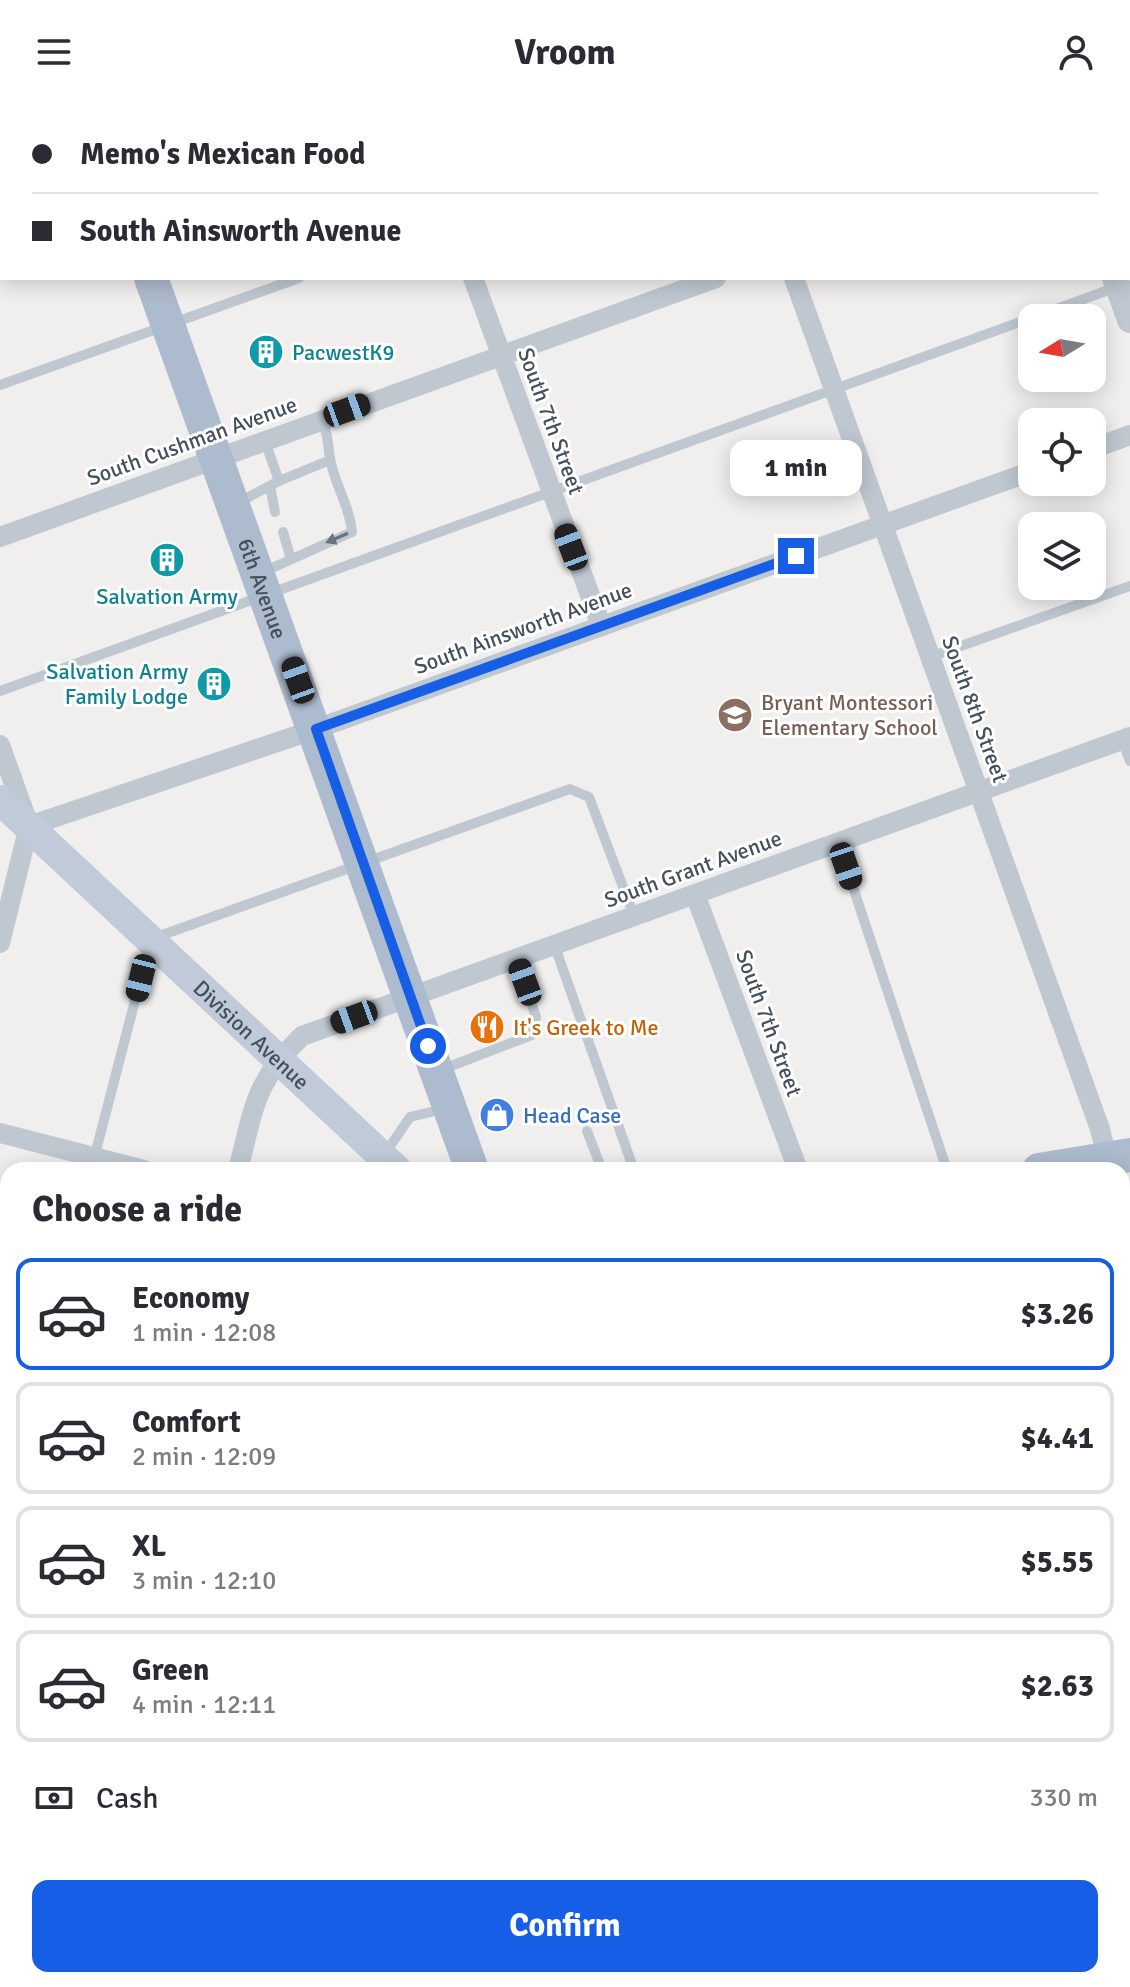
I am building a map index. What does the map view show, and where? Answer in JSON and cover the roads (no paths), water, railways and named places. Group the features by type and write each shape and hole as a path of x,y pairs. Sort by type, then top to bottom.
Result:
{"main road":[{"name":"6th Avenue","path":"152,280 316,729 469,1162"},
{"name":"Division Avenue","path":"0,800 389,1162"}],"street":[{"name":"South 7th Street","path":"474,280 601,625"},
{"name":"South Cushman Avenue","path":"0,537 500,353 710,280"},
{"name":"South 8th Street","path":"795,280 1100,1129 1097,1162"},
{"path":"1121,282 1130,320"},
{"path":"1106,444 1130,435"},
{"name":"South Ainsworth Avenue","path":"29,826 316,729 1018,476"},
{"name":"South Grant Avenue","path":"240,1162 259,1086 279,1058 302,1036 1126,738"},
{"path":"0,745 29,826 0,943"},
{"path":"0,819 29,826"},
{"name":"South 7th Street","path":"695,894 795,1162"},
{"path":"0,1133 87,1162"}],"lane":[{"path":"0,385 293,280"},
{"path":"0,691 263,584 550,492 1121,282"},
{"path":"263,584 291,559 352,532 351,518 330,460 331,439 321,419"},
{"path":"265,440 274,483 275,512"},
{"path":"234,504 274,483 330,460"},
{"path":"283,532 291,559"},
{"path":"930,657 1130,586"},
{"path":"1126,738 1130,761"},
{"path":"94,1162 151,939 570,789 589,797 634,916"},
{"path":"838,842 944,1162"},
{"path":"554,944 631,1162"},
{"path":"437,1071 532,1035 536,1017 516,958"},
{"path":"390,1162 410,1117 450,1107"},
{"path":"587,1131 599,1162"}],"place":[{"name":"PacwestK9","path":"266,352"},
{"name":"Salvation Army","path":"167,560"},
{"name":"Salvation Army Family Lodge","path":"214,684"},
{"name":"Bryant Montessori Elementary School","path":"735,715"},
{"name":"It's Greek to Me","path":"487,1027"},
{"name":"Head Case","path":"497,1115"}]}
